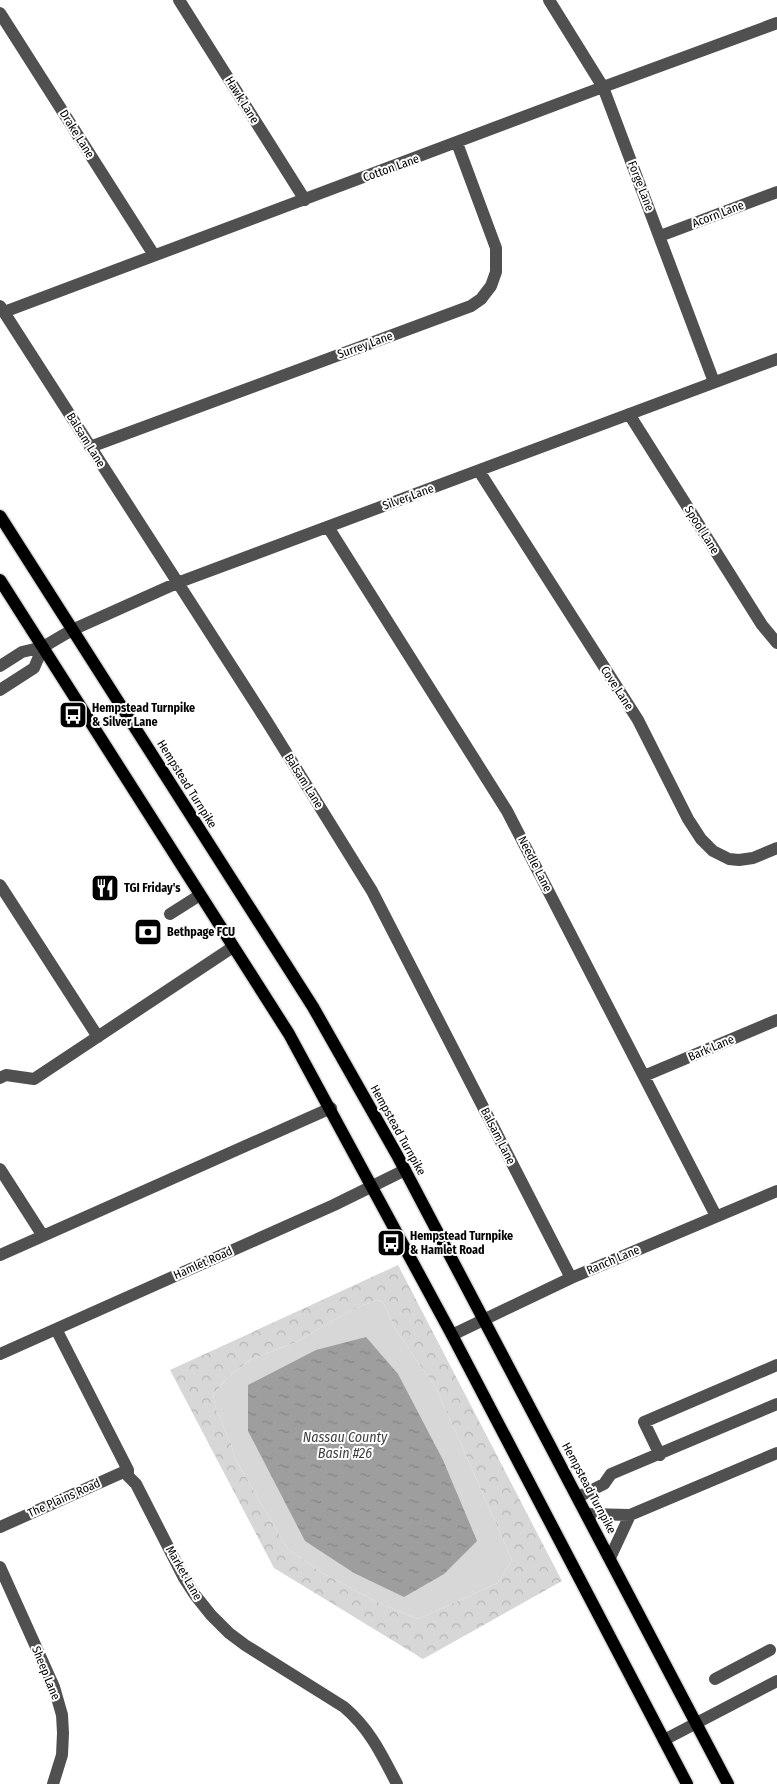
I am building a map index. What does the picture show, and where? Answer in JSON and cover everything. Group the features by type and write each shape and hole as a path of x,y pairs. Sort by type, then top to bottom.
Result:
{"main road":[{"name":"Hempstead Turnpike","path":"1,518 313,1007 405,1170 728,1784"},
{"path":"0,580 289,1034 452,1335 687,1784"}],"street":[{"name":"Hawk Lane","path":"179,0 305,200"},
{"name":"Forge Lane","path":"549,0 603,87 714,382"},
{"name":"Drake Lane","path":"0,12 154,256"},
{"name":"Cotton Lane","path":"2,309 154,256 777,23"},
{"name":"Surrey Lane","path":"90,447 471,306 481,299 491,286 496,272 496,248 457,143"},
{"name":"Acorn Lane","path":"660,236 777,192"},
{"name":"Balsam Lane","path":"2,309 266,720 372,891 571,1278"},
{"name":"Silver Lane","path":"0,666 22,652 43,647 72,630 177,583 777,359"},
{"name":"Spool Lane","path":"630,414 762,626 777,643"},
{"name":"Cove Lane","path":"479,471 638,720 688,819 701,839 713,851 729,859 753,858 777,848"},
{"name":"Needle Lane","path":"328,527 507,811 716,1216"},
{"path":"0,690 34,668 43,647"},
{"path":"0,885 98,1037"},
{"path":"170,914 200,895"},
{"path":"0,1078 6,1075 34,1079 233,947"},
{"name":"Bark Lane","path":"644,1076 777,1020"},
{"path":"0,1255 330,1108"},
{"path":"0,1169 43,1236"},
{"name":"Hamlet Road","path":"0,1354 405,1170"},
{"name":"Ranch Lane","path":"452,1335 571,1278 777,1191"},
{"name":"Market Lane","path":"56,1329 128,1470 128,1476 136,1484 184,1578 195,1595 229,1633 344,1707 354,1716 374,1739 397,1784"},
{"path":"660,1455 644,1422 777,1365"},
{"path":"578,1497 604,1484 611,1474 660,1455 777,1404"},
{"path":"587,1514 630,1515 777,1453"},
{"name":"The Plains Road","path":"0,1527 128,1470"},
{"path":"610,1558 630,1515"},
{"name":"Sheep Lane","path":"0,1566 54,1687 62,1715 62,1755 53,1784"},
{"path":"715,1679 770,1650"},
{"path":"664,1740 777,1681"}],"green space":[{"path":"398,1265 562,1581 423,1659 274,1568 170,1370","holes":["376,1300 383,1302 396,1330 437,1390 512,1560 498,1583 418,1619 375,1601 319,1571 287,1548 236,1460 216,1409 213,1395 227,1378 250,1360 296,1342 348,1312"]},
{"name":"Nassau County Basin #26","path":"376,1300 383,1302 396,1330 437,1390 512,1560 498,1583 418,1619 375,1601 319,1571 287,1548 236,1460 216,1409 213,1395 227,1378 250,1360 296,1342 348,1312"}],"water":[{"name":"Nassau County Basin #26","path":"366,1337 398,1374 443,1460 477,1541 444,1574 404,1597 354,1573 305,1541 248,1431 248,1385 316,1350"}],"place":[{"name":"Hempstead Turnpike & Silver Lane","path":"73,715"},
{"name":"TGI Friday's","path":"105,888"},
{"name":"Bethpage FCU","path":"148,932"},
{"name":"Hempstead Turnpike & Hamlet Road","path":"391,1243"}]}
